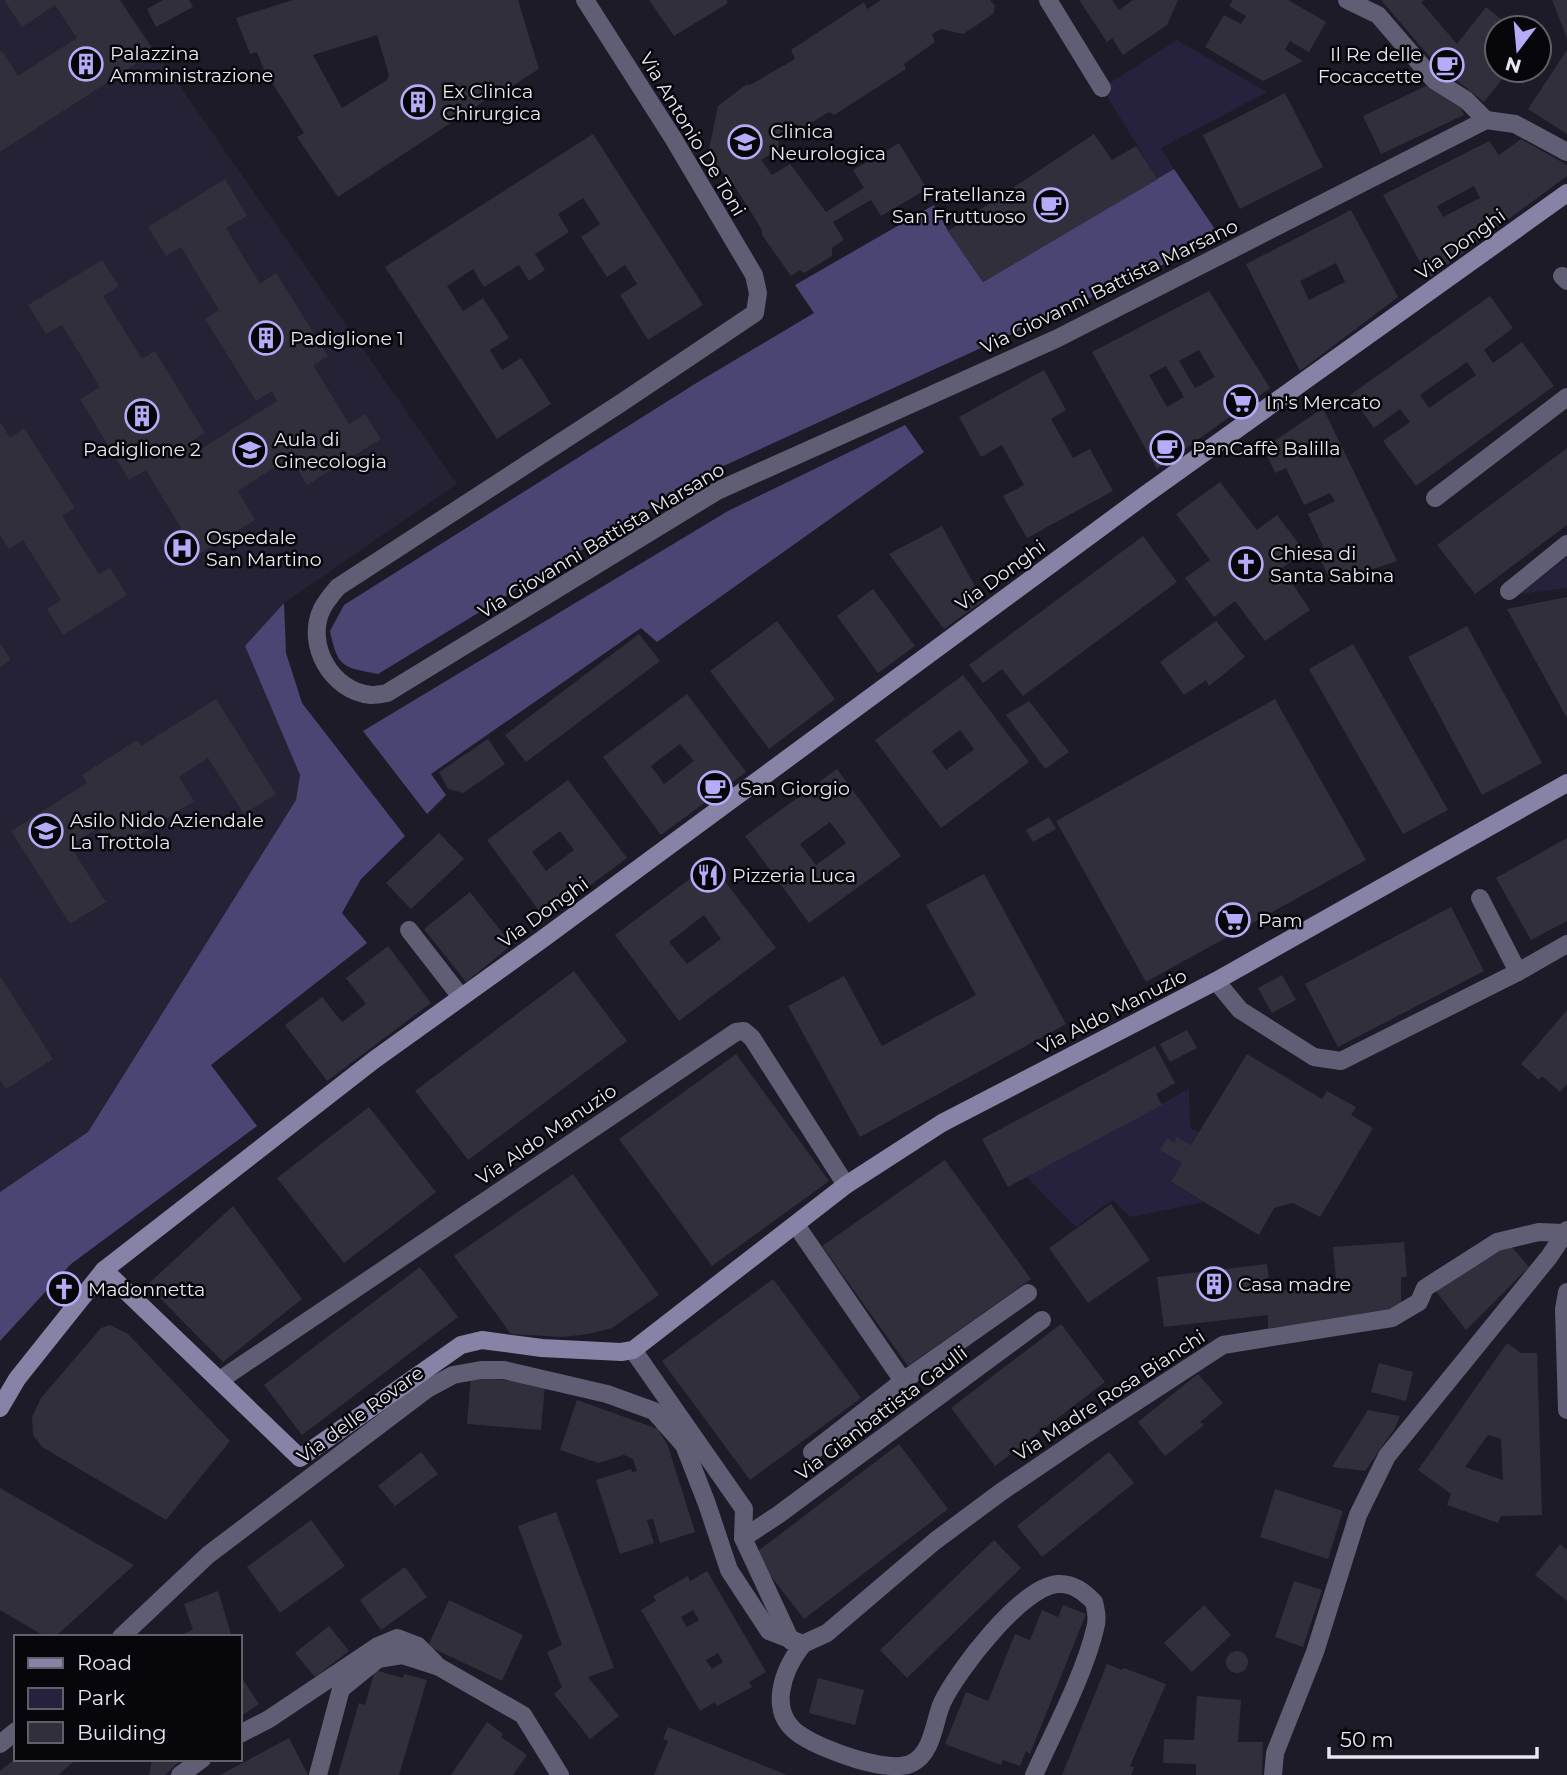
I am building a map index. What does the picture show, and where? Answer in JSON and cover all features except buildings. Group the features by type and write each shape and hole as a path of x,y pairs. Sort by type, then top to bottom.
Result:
{"street":[{"name":"Via Antonio De Toni","path":"585,0 673,138 748,263 758,293"},
{"path":"1048,0 1102,88"},
{"path":"1347,0 1378,15 1434,80 1466,100 1486,120 1515,124 1567,152"},
{"name":"Via Giovanni Battista Marsano","path":"758,293 755,313 338,587 321,609 315,639 325,668 352,689 370,695 387,693 717,491 1056,339 1486,120"},
{"name":"Via Donghi","path":"0,1408 17,1379 104,1270 373,1060 1145,495 1567,193"},
{"path":"1435,498 1567,397"},
{"path":"1509,591 1567,544"},
{"name":"Via Aldo Manuzio","path":"633,1350 846,1185 942,1124 1216,981 1567,783"},
{"path":"1480,898 1518,971"},
{"path":"410,930 461,997"},
{"name":"Via Aldo Manuzio","path":"1216,981 1240,1010 1314,1056 1341,1061 1567,944"},
{"name":"Via Aldo Manuzio","path":"220,1380 736,1032 744,1031 752,1038 846,1185"},
{"path":"796,1225 903,1381"},
{"path":"1273,1775 1275,1753 1315,1652 1358,1515 1387,1456 1549,1257 1566,1231"},
{"name":"Via Madre Rosa Bianchi","path":"797,1642 827,1633 935,1541 1001,1492 1223,1345 1392,1318 1419,1302 1425,1288 1496,1242 1538,1232 1566,1231"},
{"path":"104,1270 300,1458 461,1345 482,1340 542,1348 621,1352 633,1350 744,1509 743,1538 797,1642 783,1677 780,1693 782,1710 793,1731 808,1740 854,1758 891,1767 900,1767 918,1760 925,1750 942,1703 970,1657 1000,1624 1043,1587 1056,1583 1072,1584 1094,1602 1096,1628 1034,1775"},
{"path":"1567,1292 1564,1308 1567,1410"},
{"path":"811,1452 903,1381 1028,1293"},
{"name":"Via Gianbattista Gaulli","path":"743,1538 1042,1320"},
{"name":"Via delle Rovare","path":"123,1635 208,1555 427,1389 453,1375 481,1370 504,1370 607,1394 654,1411 684,1445 729,1570 769,1631 797,1642"},
{"path":"242,1733 269,1719 379,1646 397,1637 418,1646 439,1667"},
{"path":"318,1775 341,1689 378,1659 402,1655 439,1667 523,1715 560,1775"},
{"path":"0,1744 14,1733"},
{"path":"180,1775 199,1761"}],"shaded area":[{"name":"Ospedale San Martino","path":"0,0 120,0 457,484 284,603 245,646 300,775 296,800 88,1132 0,1192"},
{"path":"1174,169 1221,238 706,474 378,674 356,670 339,659 330,631 344,605 698,382 814,313 795,285 934,205 948,231 983,282"},
{"path":"905,425 924,452 657,642 641,628 431,774 446,795 427,814 363,731 728,511"},
{"path":"284,603 286,653 302,703 405,836 361,879 342,913 367,943 211,1065 257,1126 71,1264 0,1341 0,1192 88,1132 296,800 300,775 245,646"}],"green space":[{"path":"1177,40 1267,92 1161,148 1174,169 1158,179 1102,88"},
{"path":"1567,557 1567,588 1520,594"},
{"path":"1189,1089 1190,1128 1199,1132 1191,1145 1177,1137 1174,1143 1167,1139 1160,1150 1182,1163 1171,1183 1204,1202 1131,1217 1112,1200 1076,1227 1027,1177"}],"place":[{"name":"Palazzina Amministrazione","path":"86,64"},
{"name":"Il Re delle Focaccette","path":"1447,65"},
{"name":"Ex Clinica Chirurgica","path":"418,102"},
{"name":"Clinica Neurologica","path":"745,142"},
{"name":"Fratellanza San Fruttuoso","path":"1051,205"},
{"name":"Padiglione 1","path":"266,338"},
{"name":"In's Mercato","path":"1241,402"},
{"name":"Padiglione 2","path":"142,416"},
{"name":"PanCaffè Balilla","path":"1167,448"},
{"name":"Aula di Ginecologia","path":"250,450"},
{"name":"Ospedale San Martino","path":"182,548"},
{"name":"Chiesa di Santa Sabina","path":"1246,564"},
{"name":"San Giorgio","path":"715,788"},
{"name":"Asilo Nido Aziendale La Trottola","path":"46,831"},
{"name":"Pizzeria Luca","path":"708,875"},
{"name":"Pam","path":"1233,920"},
{"name":"Casa madre","path":"1214,1284"},
{"name":"Madonnetta","path":"64,1289"}]}
